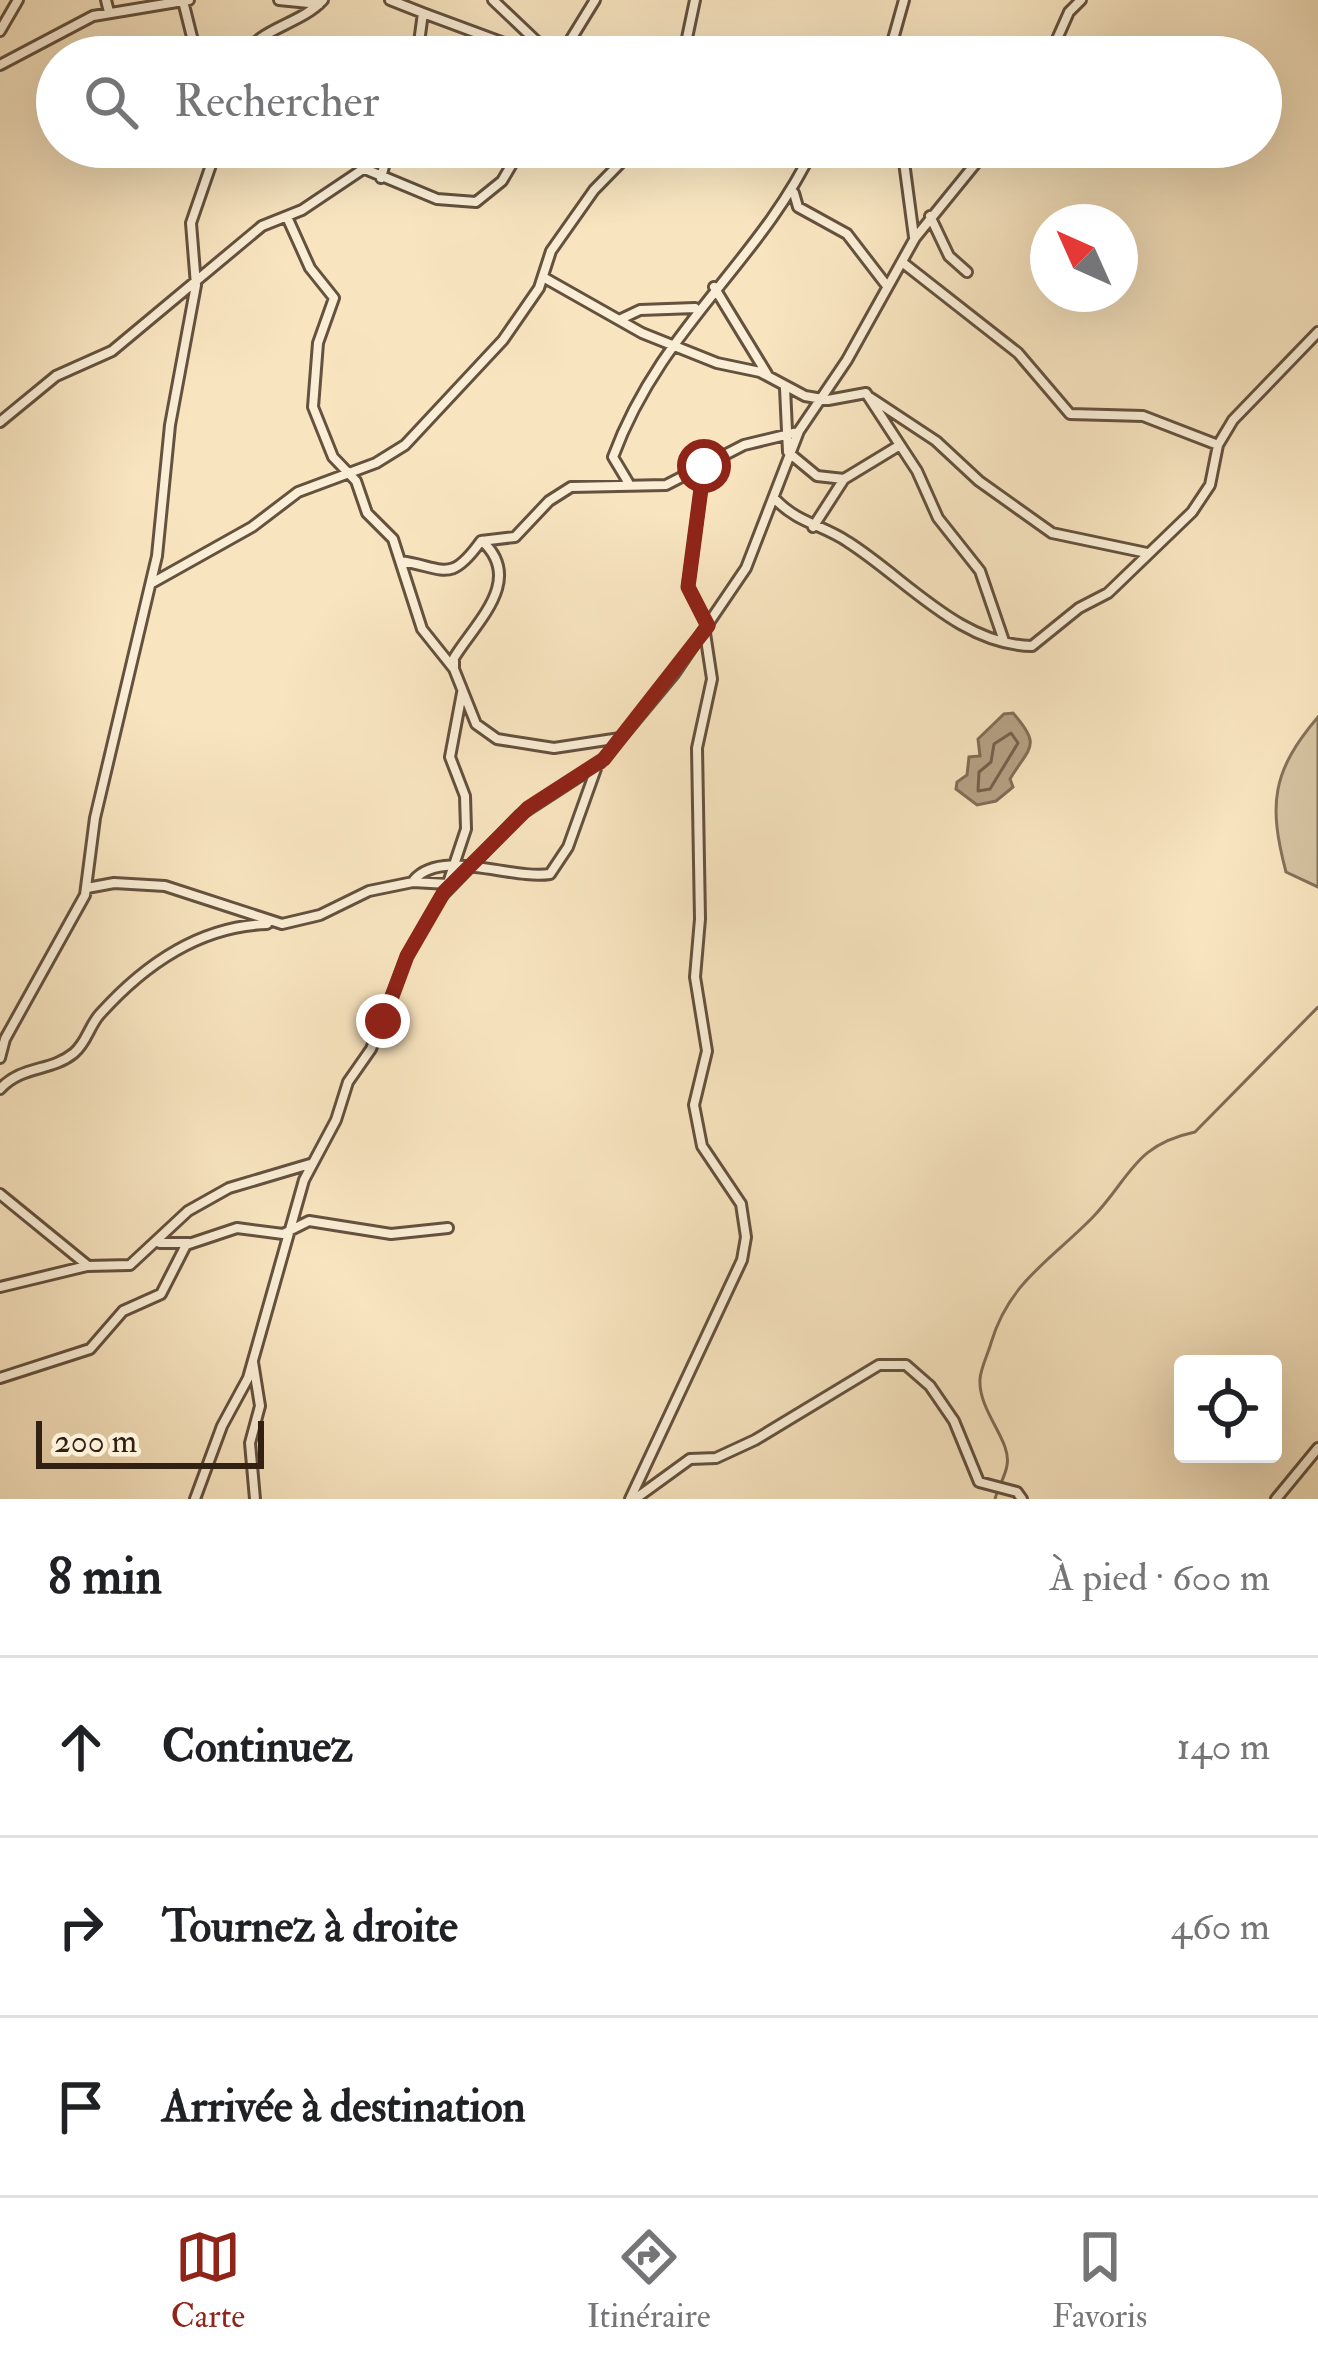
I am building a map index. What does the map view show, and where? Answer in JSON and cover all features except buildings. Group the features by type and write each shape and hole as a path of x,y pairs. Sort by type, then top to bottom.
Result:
{"street":[{"path":"0,31 18,0"},
{"path":"106,0 109,12"},
{"path":"60,36 109,12 185,0 193,36"},
{"path":"279,0 321,2"},
{"path":"390,0 485,36"},
{"path":"570,36 595,0"},
{"path":"687,36 695,0"},
{"path":"892,36 904,0"},
{"path":"1058,36 1069,12 1081,0"},
{"path":"495,1 531,36"},
{"path":"265,36 300,22 321,2"},
{"path":"420,36 423,13"},
{"path":"0,65 36,47"},
{"path":"0,1058 4,1039 81,910 94,818 150,584 170,425 196,285 191,223 211,168"},
{"path":"381,178 384,168"},
{"path":"0,422 56,376 101,358 196,285 262,226 286,217 365,169 437,200 481,201 506,168"},
{"path":"150,584 252,527 298,492 381,460 413,438 503,340 543,277 551,251 617,168"},
{"path":"628,482 613,458 644,385 697,308 794,191 804,168"},
{"path":"905,168 915,238"},
{"path":"0,1089 19,1072 70,1056 103,1011 172,953 218,929 308,919 365,892 413,882 447,886 469,870 528,808 598,765 706,629 746,568 776,500 788,452 915,238 971,168"},
{"path":"794,191 798,207 847,234 887,286"},
{"path":"286,217 310,268 334,298 317,343 313,407 333,458 356,481 368,513 393,539 422,629 454,669"},
{"path":"930,217 949,256 967,272"},
{"path":"902,262 1018,353 1070,414 1143,416 1218,446"},
{"path":"543,277 717,363 768,375 821,400 862,392 936,441 980,482 1052,533 1147,553"},
{"path":"714,287 768,375"},
{"path":"621,319 640,310 697,308"},
{"path":"776,500 813,527 843,538 975,632 1032,646 1078,608 1108,593 1200,502 1213,478 1218,446 1250,400 1318,332"},
{"path":"785,386 788,452 817,476 844,479"},
{"path":"870,398 938,518 980,571 1004,641"},
{"path":"400,561 448,572 464,564 481,541 515,538 549,501 572,487 628,482 666,485 744,445 800,431"},
{"path":"813,527 844,479 900,445"},
{"path":"633,1499 742,1260 746,1237 733,1186 702,1146 694,1106 707,1051 695,977 700,919 697,748 712,679 706,629 688,587 704,466"},
{"path":"481,541 497,558 501,574 491,604 454,658 476,724 497,739 554,748 622,738"},
{"path":"195,1499 253,1361 313,1164 352,1075 371,1049 407,956 454,865 466,818 450,757 462,692"},
{"path":"413,882 424,870 454,865 550,874 568,848 598,765"},
{"path":"86,888 114,883 165,886 215,899 272,923"},
{"path":"0,1287 87,1266 123,1268 188,1211 234,1185 313,1164"},
{"path":"0,1194 87,1266"},
{"path":"158,1242 189,1243 236,1228 278,1234 309,1221 397,1234 448,1228"},
{"path":"0,1378 90,1349 122,1311 161,1294 189,1243"},
{"path":"253,1361 260,1387 250,1443 255,1499"},
{"path":"633,1499 690,1459 716,1458 755,1440 866,1370 902,1364 924,1379 950,1413 980,1482 1017,1492 1022,1499"},
{"path":"1276,1499 1318,1448"}],"shaded area":[{"path":"1318,717 1318,887 1286,872 1276,807 1291,754"}],"water":[{"path":"1013,713 1028,733 1030,746 1010,779 1013,787 996,801 977,805 956,789 957,782 967,775 969,757 980,756 978,739 1004,714"}],"waterway":[{"path":"995,1499 1007,1456 984,1403 980,1379 1009,1304 1033,1273 1093,1217 1135,1164 1159,1145 1195,1132 1318,1007"}],"route":[{"path":"383,1021 407,956 444,892 528,808 604,759 708,626 688,587 700,528 704,466"}]}
